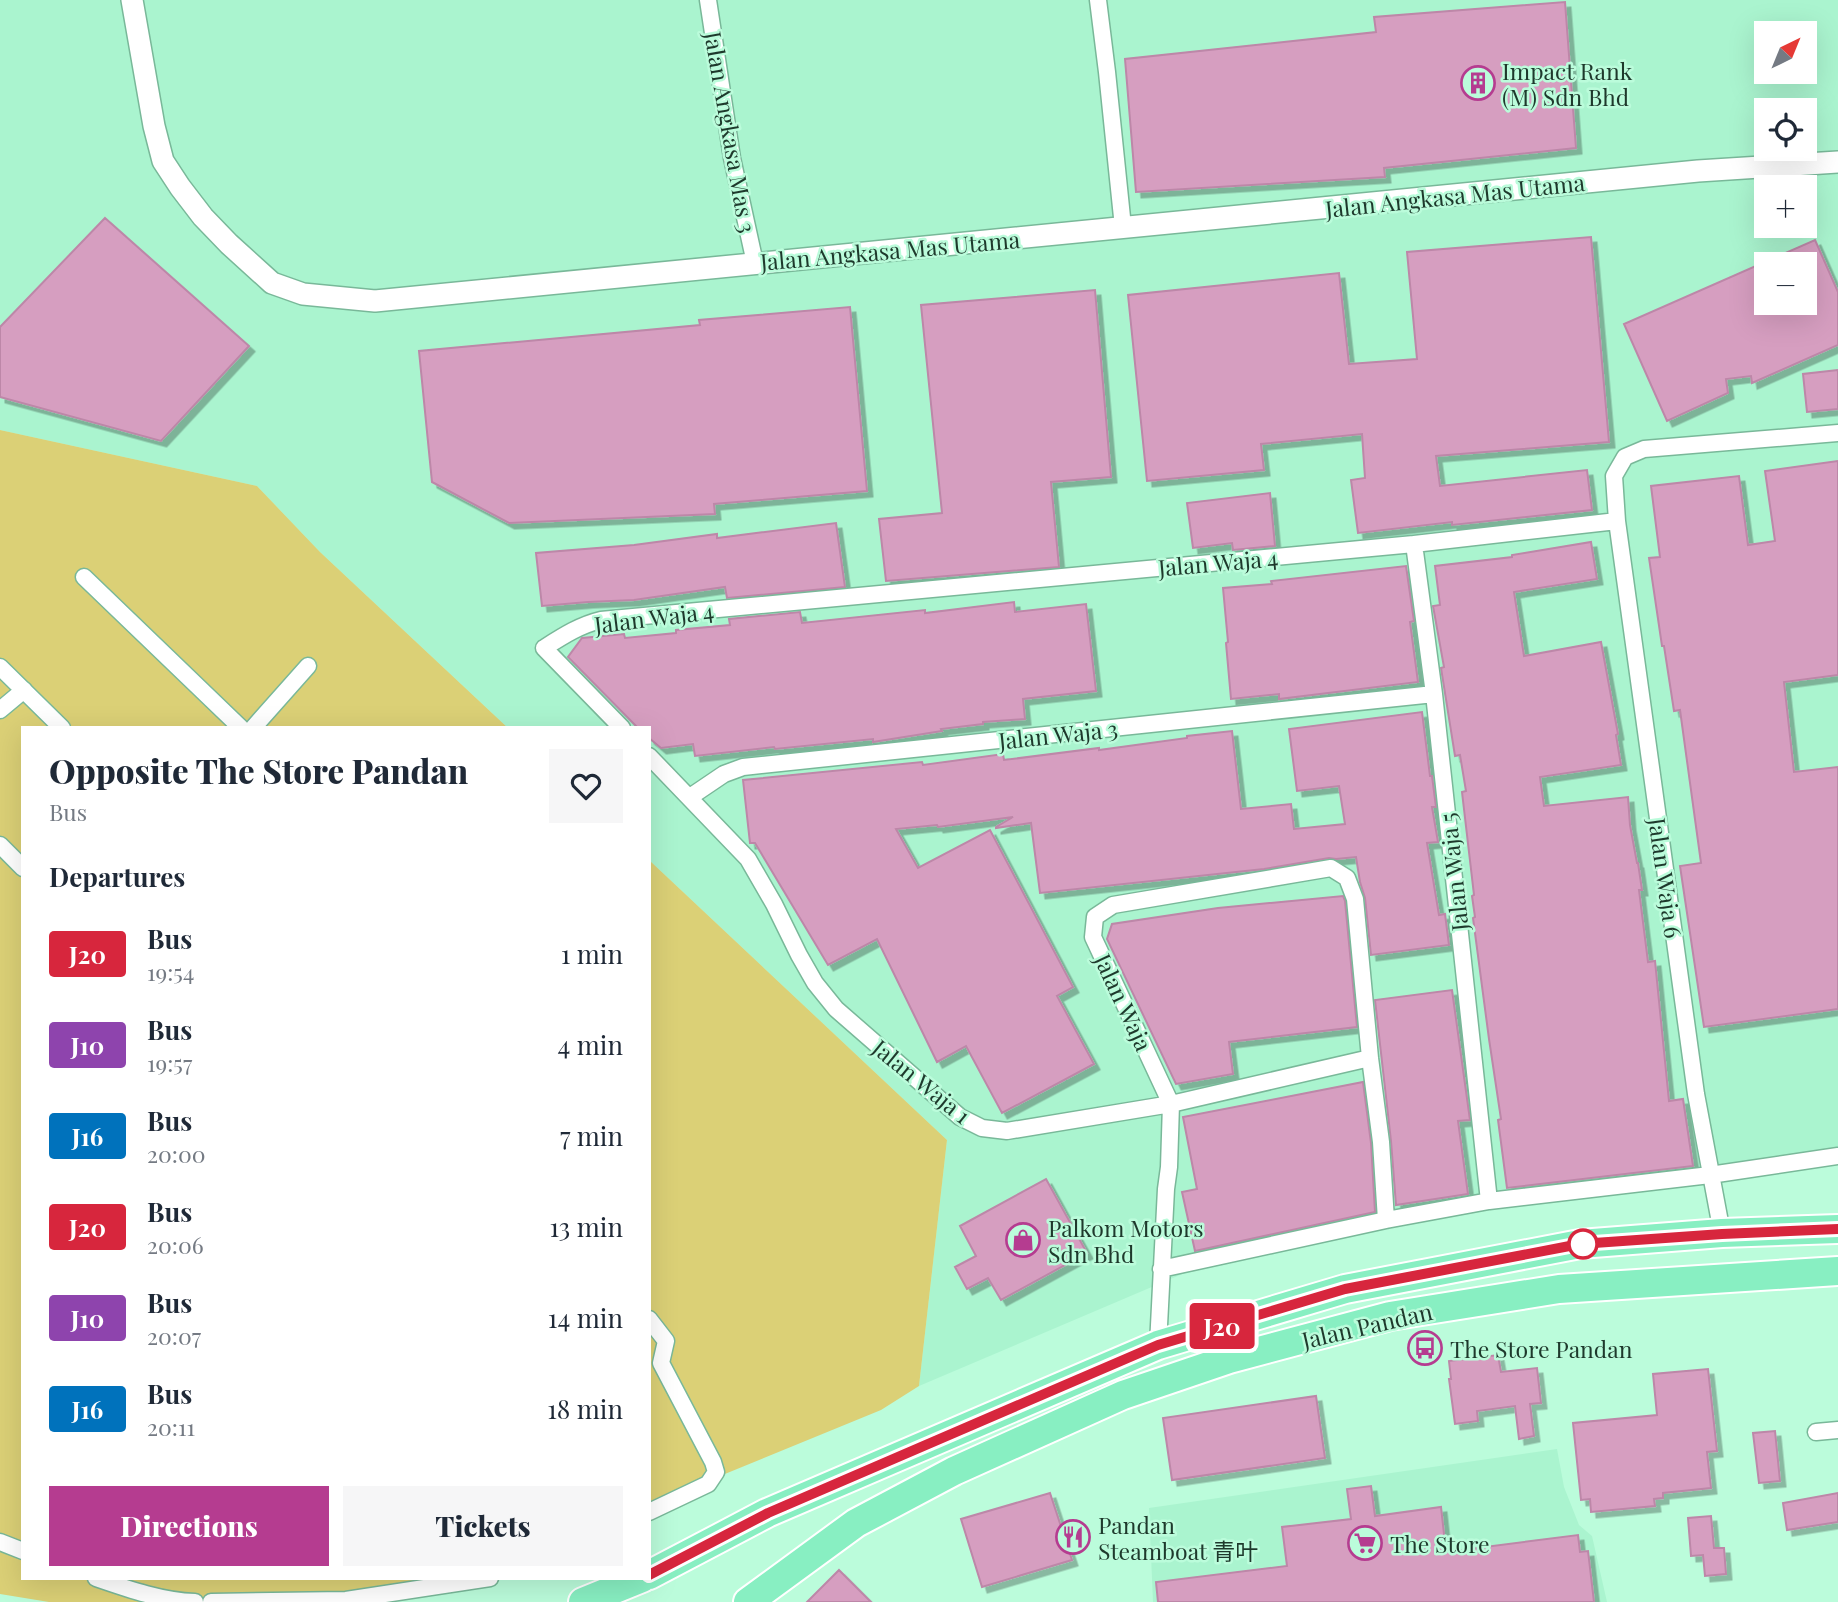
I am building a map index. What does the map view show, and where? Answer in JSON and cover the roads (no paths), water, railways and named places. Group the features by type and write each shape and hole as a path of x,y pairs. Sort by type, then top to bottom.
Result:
{"highway":[{"name":"Jalan Pandan","path":"651,1574 768,1513 1158,1345 1345,1289 1580,1244 1838,1229"},
{"name":"Jalan Pandan","path":"748,1602 856,1523 954,1471 1123,1395 1229,1359 1390,1316 1559,1289 1838,1272"},
{"name":"Jalan Pandan","path":"583,1602 638,1580"},
{"path":"602,1602 640,1580"}],"street":[{"name":"Jalan Angkasa Mas Utama","path":"132,0 154,126 163,161 203,217 272,283 303,294 375,301 1684,172 1838,162"},
{"name":"Jalan Angkasa Mas 3","path":"708,0 732,158 755,263"},
{"path":"1098,0 1123,227"},
{"path":"1617,521 1614,476 1625,457 1644,449 1838,433"},
{"name":"Jalan Waja 4","path":"620,726 544,648 573,630 601,620 1414,544 1617,521"},
{"name":"Jalan Waja 6","path":"1617,521 1696,1094 1722,1234"},
{"name":"Jalan Waja 5","path":"1414,544 1434,694 1489,1201"},
{"path":"84,577 239,726"},
{"path":"255,726 308,666"},
{"path":"0,667 60,726"},
{"path":"0,710 24,690"},
{"name":"Jalan Waja 3","path":"690,797 724,774 743,767 1434,694"},
{"name":"Jalan Waja 1","path":"651,758 748,859 815,983 836,1009 960,1117 982,1128 1007,1130 1171,1104 1370,1058"},
{"path":"0,845 21,866"},
{"name":"Jalan Waja","path":"1158,1345 1171,1104 1093,937 1095,917 1113,905 1331,868 1348,878 1355,899 1370,1058"},
{"path":"1370,1058 1381,1142 1386,1220"},
{"path":"1161,1269 1386,1220 1489,1201 1710,1175 1838,1156"},
{"path":"651,1322 666,1341 661,1363 716,1472 708,1484 651,1511"},
{"path":"1816,1432 1838,1430"},
{"path":"0,1542 21,1550"},
{"path":"103,1580 159,1597 195,1602"},
{"path":"211,1602 346,1600 477,1580"}],"place":[{"name":"Impact Rank (M) Sdn Bhd","path":"1478,83"},
{"name":"Palkom Motors Sdn Bhd","path":"1023,1240"},
{"name":"The Store Pandan","path":"1425,1348"},
{"name":"Pandan Steamboat 青叶","path":"1073,1537"},
{"name":"The Store","path":"1365,1543"}]}
